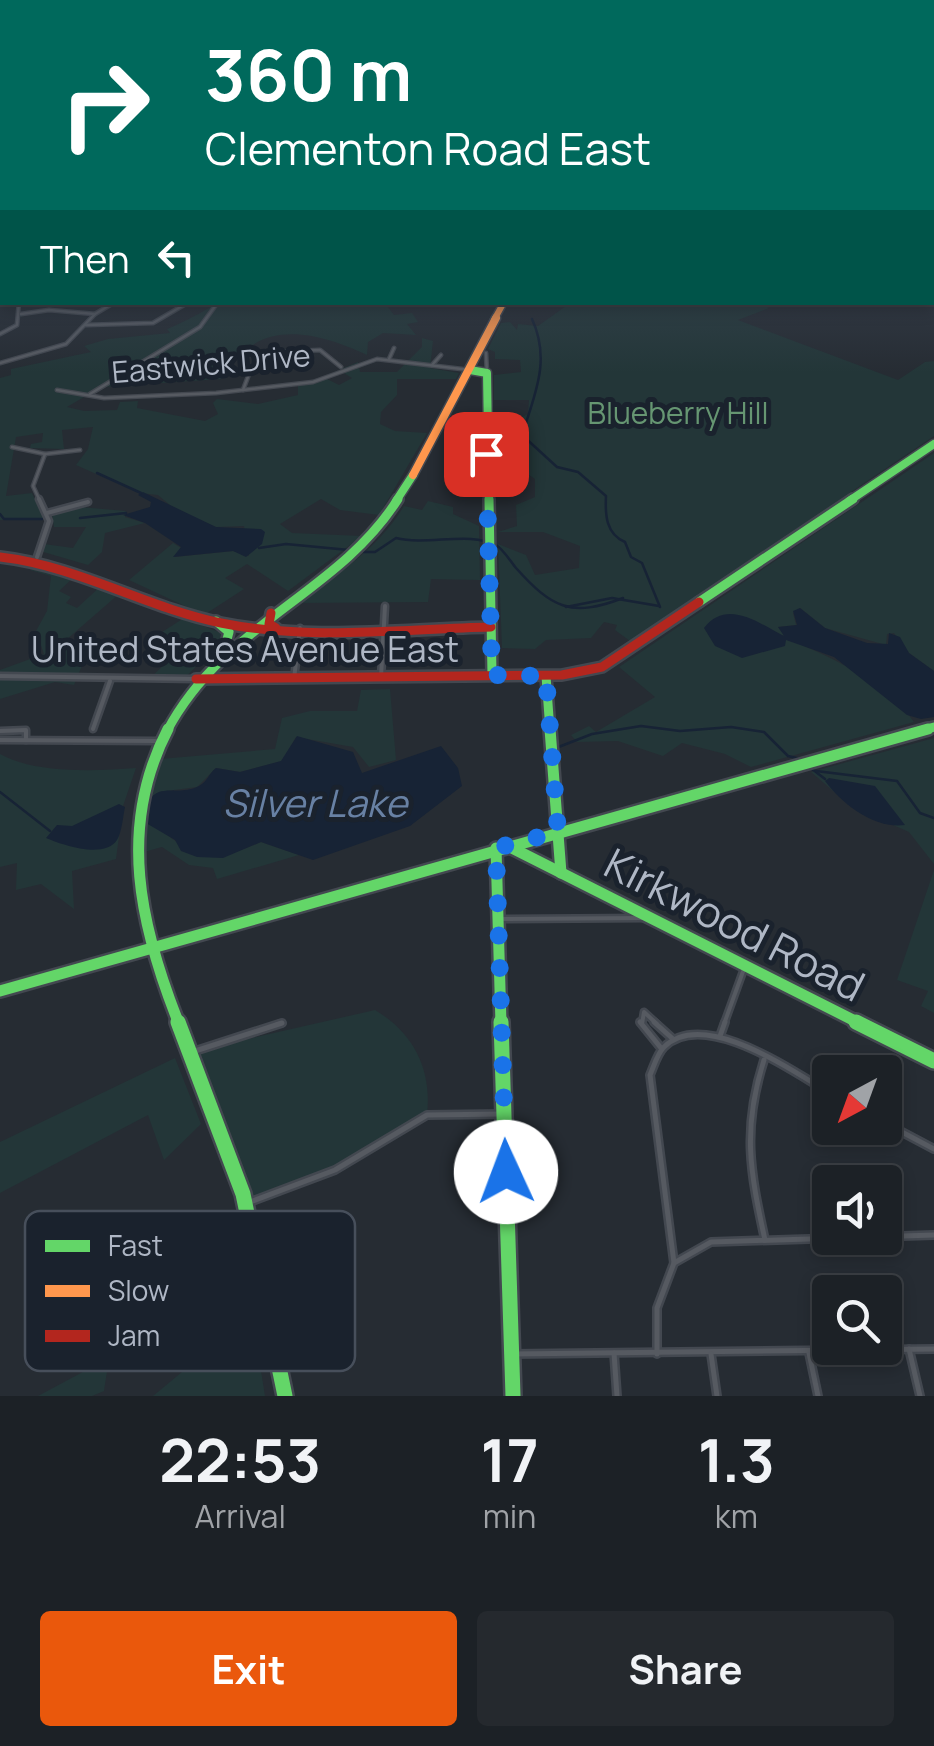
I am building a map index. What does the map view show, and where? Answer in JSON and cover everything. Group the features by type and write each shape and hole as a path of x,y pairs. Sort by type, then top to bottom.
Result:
{"street":[{"path":"0,334 16,326 20,305"},
{"path":"0,363 66,344 94,314 109,305"},
{"path":"86,325 148,324 184,305"},
{"path":"88,395 200,328 216,305"},
{"path":"219,653 344,561 383,525 502,305"},
{"path":"21,314 49,310 94,314"},
{"path":"389,360 394,348"},
{"path":"243,390 249,374 272,352 320,350 342,369"},
{"path":"486,353 492,675"},
{"path":"432,365 440,356"},
{"name":"Eastwick Drive","path":"57,390 119,398 243,390 313,382 342,369 389,360 487,373"},
{"name":"United States Avenue East","path":"0,676 215,680 546,676 590,670 628,653 934,444"},
{"path":"12,447 45,454 80,450"},
{"path":"37,557 47,535 46,513 33,490 45,454"},
{"path":"46,513 88,502"},
{"path":"0,557 37,557 216,621 251,627 491,626"},
{"path":"380,677 386,606"},
{"path":"271,613 269,624 276,628"},
{"path":"216,621 231,636 196,680 156,742 143,776 132,829 136,898 147,948 191,1052 247,1211"},
{"path":"294,679 300,628"},
{"path":"206,668 215,680"},
{"path":"546,676 561,873"},
{"path":"94,729 110,679"},
{"path":"0,991 934,727"},
{"path":"0,730 26,730 26,740"},
{"path":"0,740 156,742"},
{"path":"502,847 499,918 513,1396"},
{"name":"Kirkwood Road","path":"502,847 934,1061"},
{"path":"499,918 650,918"},
{"path":"720,1036 745,965"},
{"path":"662,1048 640,1022 644,1012 673,1039"},
{"path":"191,1052 282,1023"},
{"path":"657,1354 657,1308 674,1263 650,1074 662,1048 673,1039 698,1032 720,1036 812,1084"},
{"path":"764,1058 750,1098 745,1138 764,1240"},
{"path":"245,1204 334,1170 427,1116 504,1114"},
{"path":"902,1132 934,1149"},
{"path":"674,1263 711,1242 934,1235"},
{"path":"512,1354 809,1353 934,1348"},
{"path":"908,1349 920,1396"},
{"path":"614,1352 617,1396"},
{"path":"809,1353 818,1396"},
{"path":"711,1354 717,1396"},
{"path":"281,1371 285,1396"}],"green space":[{"path":"214,305 390,305 394,315 412,313 418,322 407,324 416,335 383,333 368,342 367,355 323,339 276,336 247,349 221,379 101,387 67,407 117,410 120,402 138,401 137,408 205,421 218,414 213,403 217,399 258,404 298,395 298,383 325,378 339,385 352,378 339,370 358,362 360,372 397,372 422,347 422,338 433,341 430,368 459,373 456,379 397,379 397,395 381,412 380,424 395,431 427,433 379,515 340,510 321,499 280,524 292,533 362,536 288,591 247,564 225,578 244,589 204,615 129,580 173,543 181,548 175,557 233,551 249,556 244,526 216,527 177,511 158,495 139,493 76,465 88,449 93,427 62,430 64,449 30,448 31,444 42,442 43,433 16,437 6,496 32,493 44,519 0,520 0,378 11,375 11,369 91,352 84,346 108,339 170,333 167,329"},
{"name":"Blueberry Hill","path":"764,305 769,308 738,320 898,380 925,362 934,361 934,436 630,641 615,630 617,625 604,622 591,638 546,640 535,649 502,648 498,544 526,555 535,575 579,568 580,546 543,532 498,532 517,526 516,505 535,497 535,479 515,465 516,436 494,436 494,424 510,423 528,414 529,400 494,400 494,375 521,372 520,360 495,359 495,352 488,349 501,323 510,322 517,330 518,324 538,326 566,306"},
{"path":"934,453 934,671 909,653 894,633 887,634 886,645 825,628 800,608 793,613 796,625 778,627 785,635 781,636 855,671 898,703 914,722 751,767 725,754 682,743 663,756 618,741 577,742 571,735 589,726 596,732 655,697 619,667"},
{"path":"428,501 453,507 453,514 479,526 480,580 431,579 428,602 296,603 369,548 404,506 422,510"},
{"path":"80,507 126,511 125,517 145,523 105,533 102,552 88,565 40,551 44,544 73,548 86,527 54,527 52,514"},
{"path":"33,563 75,576 59,591 71,597 66,603 77,608 101,586 120,593 66,640 88,651 74,685 55,682 0,699 0,670 44,654 36,631 47,611 51,576 30,570"},
{"path":"184,618 226,635 184,679 149,679 183,647 159,634"},
{"path":"390,689 396,760 369,767 353,747 296,737 282,761 240,772 216,768 197,787 159,792 146,817 160,759 275,749 282,718 310,711 357,711 361,690"},
{"path":"934,738 934,864 909,832 852,807 811,772"},
{"path":"0,754 48,768 136,768 123,806 116,859 72,871 74,909 41,884 16,890 17,863 0,867"},
{"path":"146,818 199,855 224,855 261,842 299,855 217,879 213,868 189,865 162,847 144,852"},
{"path":"934,870 934,1013 921,1006 928,991 897,980"},
{"path":"375,1010 400,1030 418,1054 426,1083 427,1115 335,1170 245,1204 191,1052"},
{"path":"175,1058 201,1124 164,1160 148,1115 0,1193 0,1142"},
{"path":"85,1371 107,1371 104,1391 92,1396 38,1396"},
{"path":"183,1371 261,1371 265,1396 153,1396"}],"water":[{"path":"143,492 216,527 261,529 265,532 262,544 246,557 233,551 173,557 181,547 145,523 123,515 150,507 151,502 138,495"},
{"path":"800,608 825,628 867,643 888,644 889,633 900,637 909,653 934,671 934,717 907,715 834,657 786,640 785,646 742,658 715,646 704,628 713,619 733,614 784,636 778,627 797,625 793,611"},
{"name":"Silver Lake","path":"297,736 353,752 362,773 441,746 458,768 462,786 410,826 313,860 261,842 223,858 197,857 181,851 175,840 146,823 147,808 156,793 199,786 216,768 240,772 281,761"},
{"path":"829,778 875,786 905,825 882,823 860,813 832,790 825,781"},
{"path":"119,804 125,807 122,824 111,846 82,849 46,838 57,825 72,826"}],"waterway":[{"path":"532,319 541,363 522,435 557,467 578,472 606,496 610,529 625,542 631,557 642,563 660,607"},
{"path":"97,473 141,493"},
{"path":"80,518 126,513"},
{"path":"0,514 4,519 42,519"},
{"path":"364,552 375,552 396,538 485,541 499,547 541,592 568,607"},
{"path":"259,548 286,544 349,550"},
{"path":"568,607 589,607 619,599"},
{"path":"568,607 619,599"},
{"path":"619,599 659,606"},
{"path":"556,748 592,734 641,726 680,731 731,727 764,732 788,756 805,760"},
{"path":"812,769 825,779"},
{"path":"816,771 897,781 920,813 934,818"},
{"path":"0,792 50,831"}],"traffic: fast":[{"path":"470,370 487,373 492,675"},
{"path":"699,602 934,444"},
{"path":"247,1211 148,934 137,877 137,819 151,761 183,701 210,667 363,541 390,511 413,475"},
{"path":"216,621 229,632 226,643"},
{"path":"546,676 561,873"},
{"path":"0,991 934,727"},
{"path":"508,846 934,1061"},
{"path":"496,848 513,1396"},
{"path":"280,1371 285,1396"}],"traffic: slow":[{"path":"413,475 502,305"}],"traffic: jam":[{"path":"0,557 57,566 190,614 251,628 319,633 491,627"},
{"path":"196,679 562,675 602,667 699,602"},
{"path":"271,613 269,624 276,628"}],"route":[{"path":"486,454 492,675 546,676 558,832 496,848 506,1172"}]}
